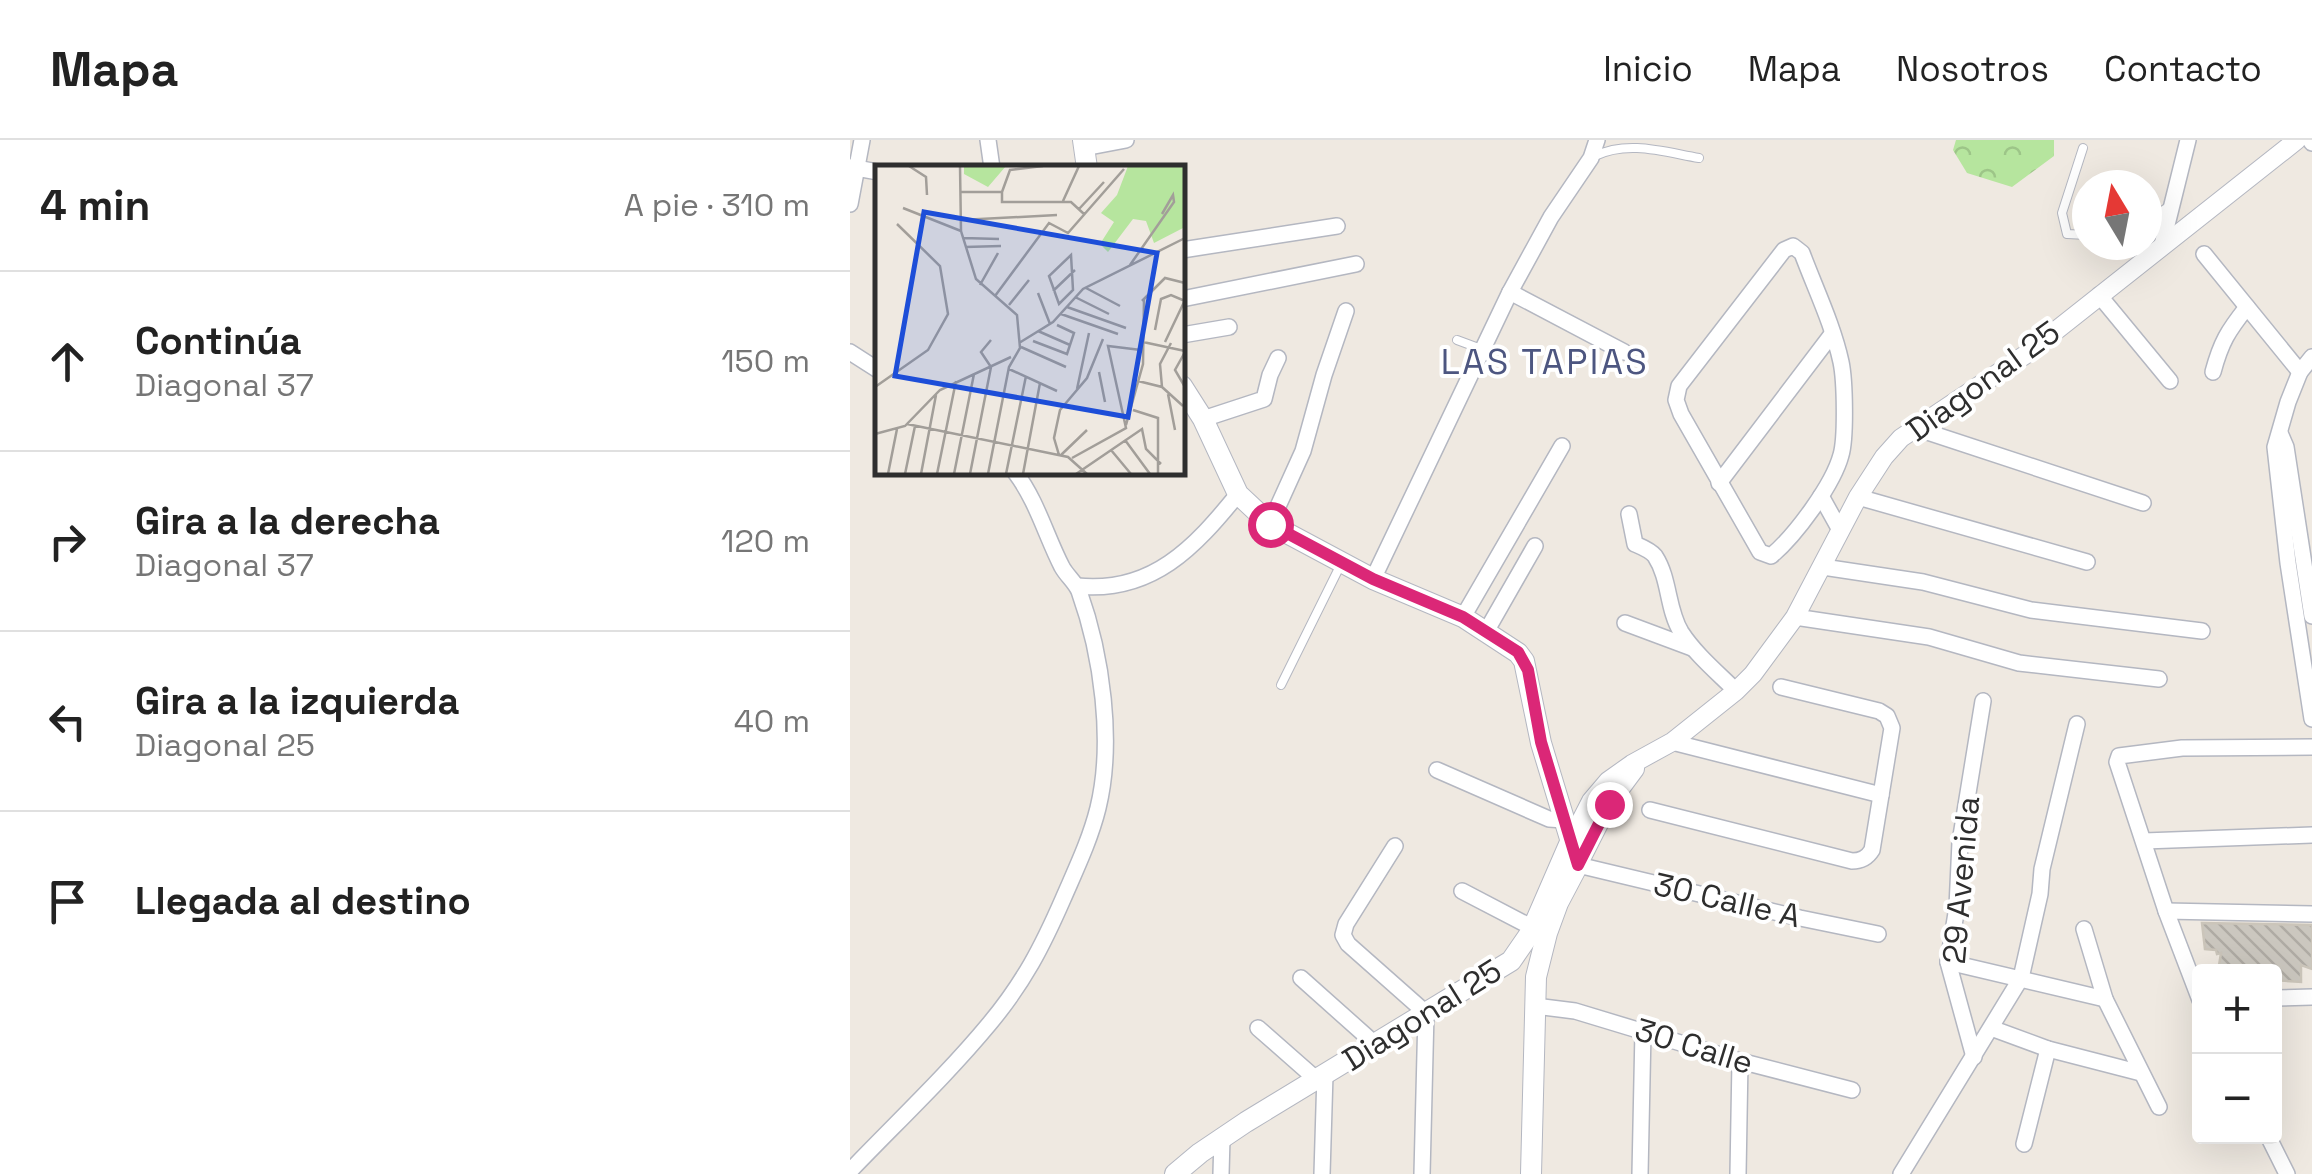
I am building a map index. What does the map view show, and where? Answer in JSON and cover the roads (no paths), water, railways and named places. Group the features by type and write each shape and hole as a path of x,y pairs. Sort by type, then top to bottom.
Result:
{"main road":[{"path":"1185,391 1238,494 1270,524 1373,579 1463,617 1487,630 1524,660 1541,742 1578,865 1558,902 1538,963 1531,1174"},
{"name":"Diagonal 25","path":"1175,1174 1222,1138 1499,970 1518,953 1533,928 1568,830"},
{"path":"1518,953 1538,963"}],"street":[{"path":"850,204 862,140"},
{"path":"988,140 992,165"},
{"path":"1085,152 1126,140"},
{"path":"1373,579 1510,292 1597,140"},
{"path":"2162,245 2188,140"},
{"name":"Diagonal 25","path":"2162,245 2297,140"},
{"path":"1185,250 1337,226"},
{"path":"1793,246 1802,253 1842,364 1841,454 1821,496 1772,556 1760,552 1720,483 1681,414 1676,400 1679,386 1784,250 1793,246"},
{"path":"2204,254 2300,372"},
{"name":"Diagonal 25","path":"1568,830 1598,792 1620,772 1672,742 1753,674 1795,617 1858,497 1901,438 2025,355 2143,260"},
{"path":"1185,298 1356,264"},
{"path":"1510,292 1624,352"},
{"path":"2099,295 2170,381"},
{"path":"2213,372 2220,345 2247,307"},
{"path":"1270,524 1303,450 1346,311"},
{"path":"1185,334 1229,326"},
{"path":"1720,483 1832,334"},
{"path":"850,352 875,368"},
{"path":"2312,357 2300,372 2275,447 2312,719"},
{"path":"1202,419 1264,399 1278,358"},
{"path":"1915,428 2143,503"},
{"path":"2280,433 2286,447 2312,616"},
{"path":"1463,617 1562,446"},
{"path":"1017,475 1068,579 1077,586 1094,588 1148,576 1171,564 1193,546 1238,494"},
{"path":"1821,496 1840,530"},
{"path":"1858,497 2087,562"},
{"path":"1629,514 1635,544 1653,553 1663,575 1675,620 1693,648 1736,692"},
{"path":"1487,630 1535,546"},
{"path":"1823,567 1923,582 2031,610 2202,631"},
{"path":"850,1171 976,1040 1008,1000 1038,955 1085,850 1103,783 1105,738 1098,669 1077,586"},
{"path":"1795,617 1929,636 2019,663 2159,679"},
{"path":"1625,624 1693,648"},
{"path":"1650,810 1856,861 1866,858 1872,850 1892,728 1887,716 1781,688"},
{"name":"29 Avenida","path":"1974,1056 1948,962 1957,907 1960,842 1983,701"},
{"name":"29 Avenida","path":"1900,1174 2022,978 2042,869 2076,724"},
{"path":"1672,742 1881,795"},
{"path":"2192,979 2116,762 2119,756 2182,748 2312,747"},
{"name":"Diagonal 25","path":"1578,865 1609,804 1646,758"},
{"path":"1437,770 1568,830"},
{"path":"2144,841 2312,836"},
{"path":"1395,846 1343,935 1348,944 1426,1013 1422,1174"},
{"name":"30 Calle A","path":"1578,865 1878,934"},
{"path":"1462,891 1533,928"},
{"path":"2166,910 2312,914"},
{"path":"2084,930 2105,999 2159,1106"},
{"path":"1948,962 2105,999"},
{"path":"1301,978 1375,1044"},
{"path":"2282,998 2312,997"},
{"name":"30 Calle","path":"1534,1006 1575,1011 1852,1090"},
{"path":"1258,1028 1321,1077 1322,1174"},
{"path":"1991,1028 2048,1049 2141,1074"},
{"path":"1640,1174 1644,1031"},
{"path":"2024,1144 2048,1049"},
{"path":"1738,1174 1740,1061"},
{"path":"1221,1174 1222,1138"},
{"path":"2272,1144 2287,1174"}],"lane":[{"path":"1590,158 1608,148 1643,146 1699,158"},
{"path":"2076,170 2083,148"},
{"path":"2072,182 2062,213 2067,234 2072,234"},
{"path":"2162,211 2172,205"},
{"path":"1457,340 1484,350"},
{"path":"1281,685 1342,563"}],"district":[{"name":"LAS TAPIAS","path":"1545,362"}]}
